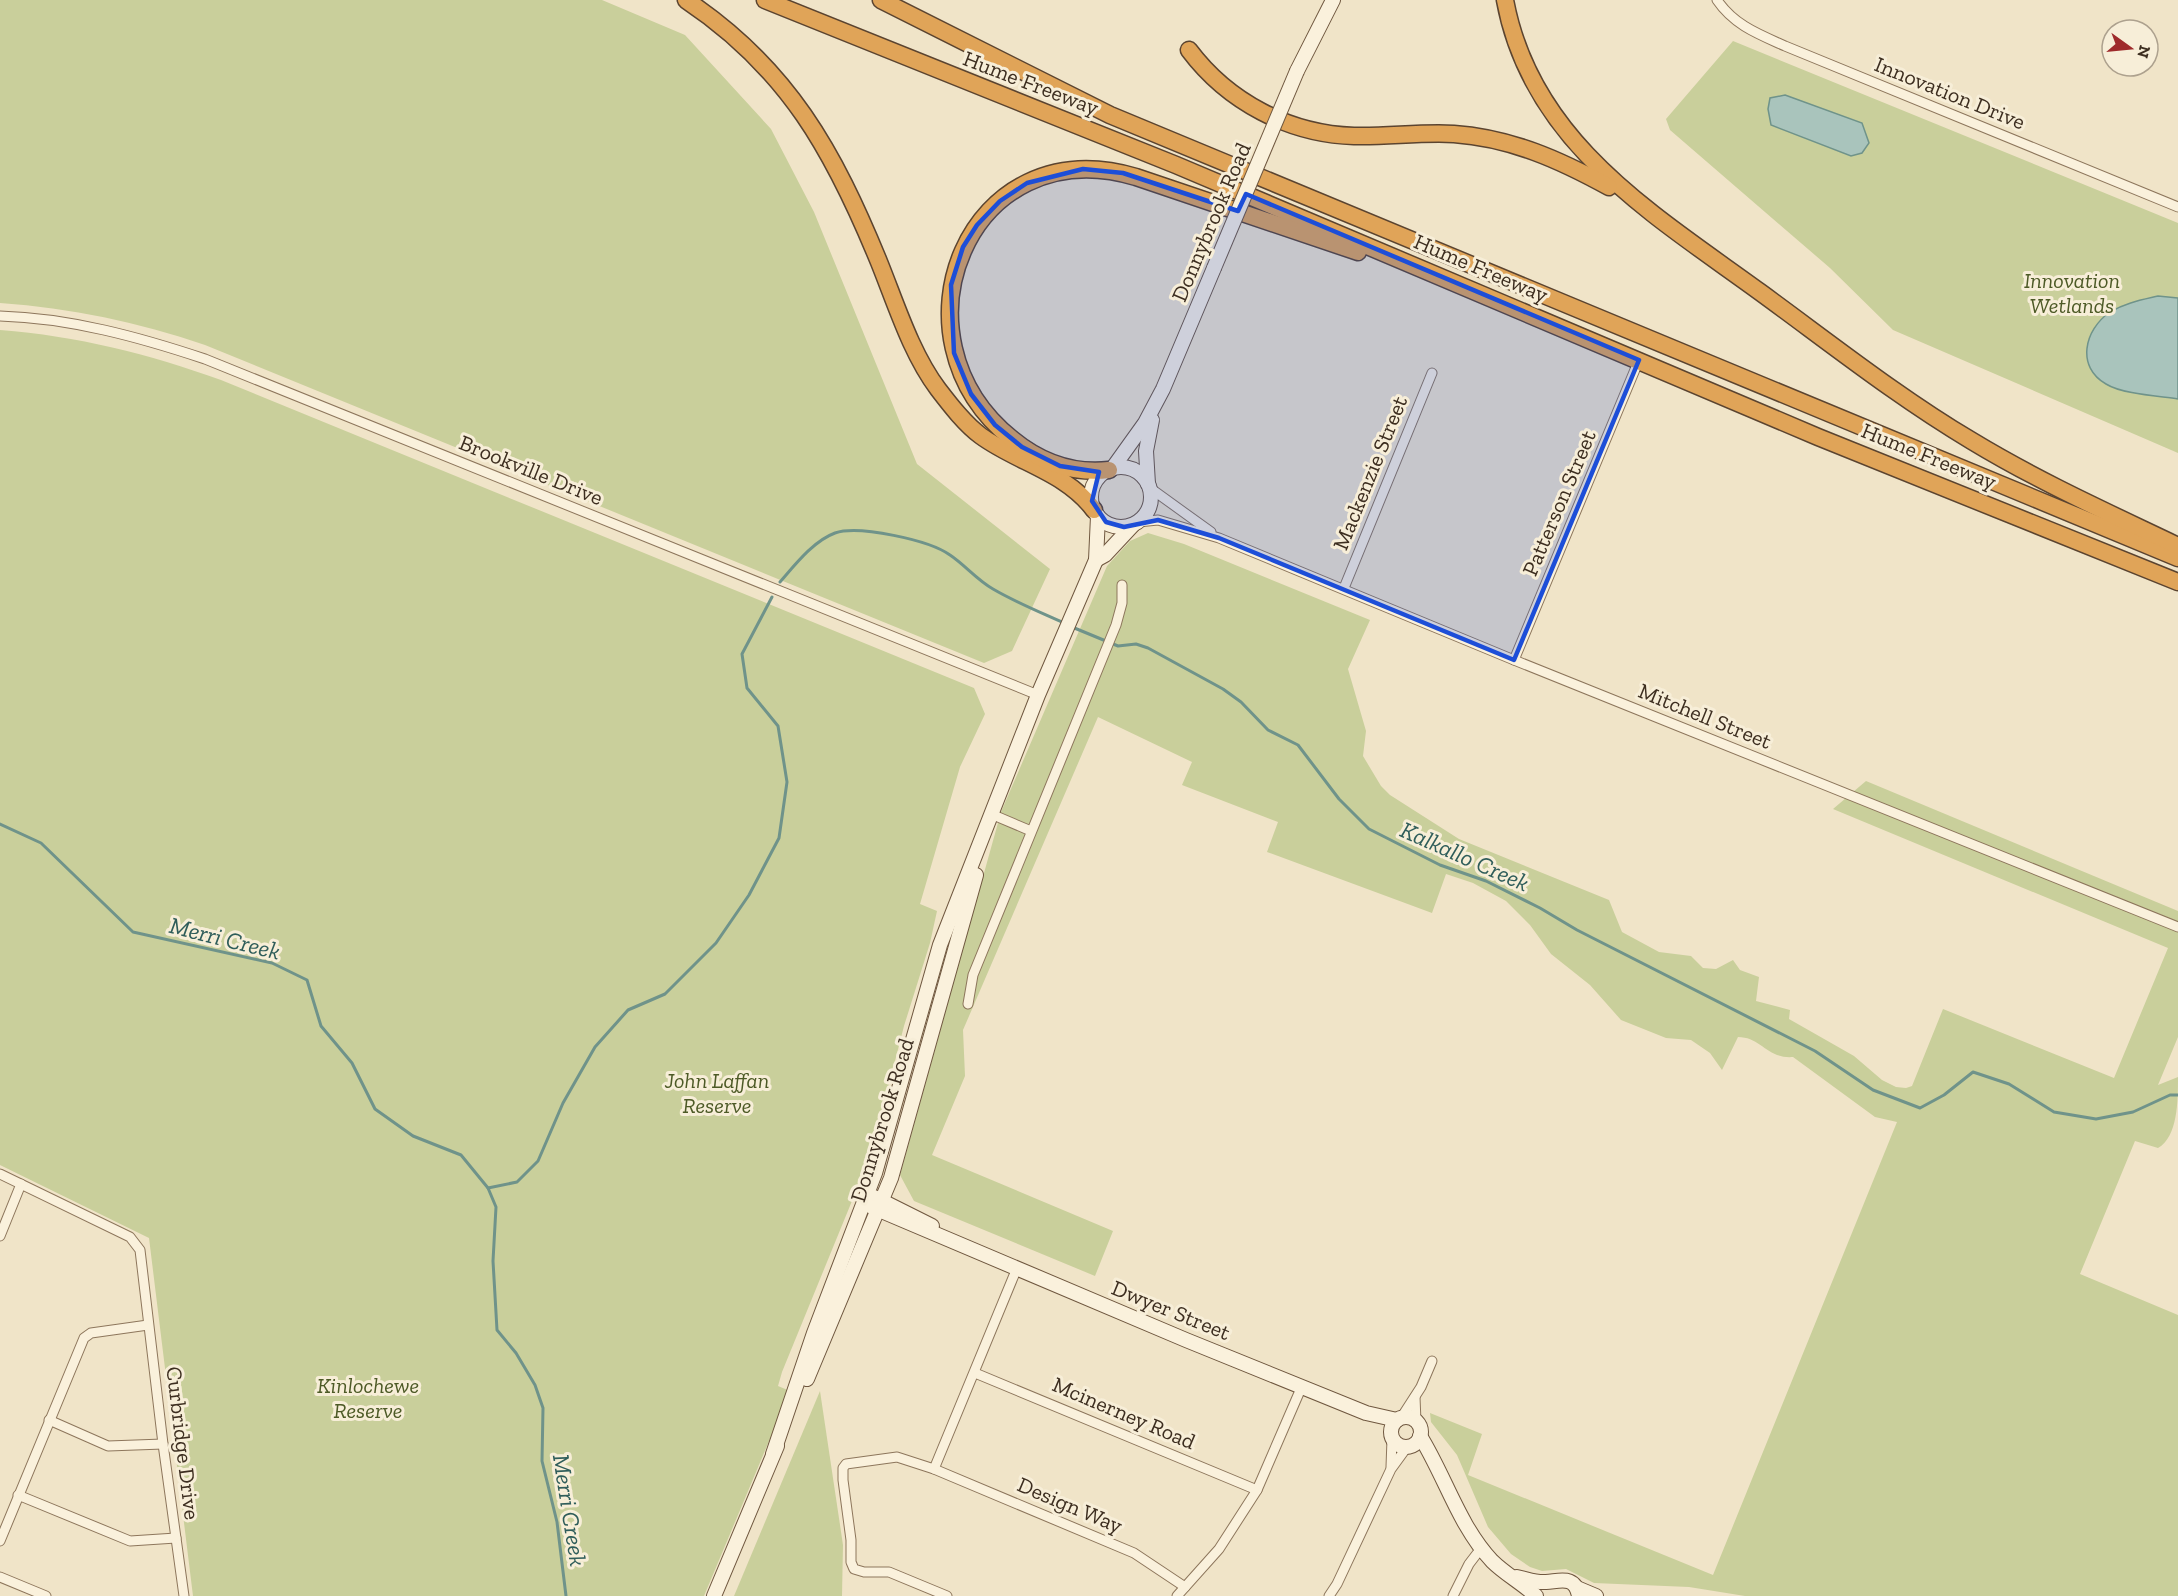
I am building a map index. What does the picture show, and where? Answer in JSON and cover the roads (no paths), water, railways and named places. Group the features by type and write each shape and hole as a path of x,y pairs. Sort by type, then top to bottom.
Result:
{"highway":[{"path":"686,0 733,36 772,74 822,138 859,211 915,348 939,390 982,436 1044,469 1085,497 1096,513"},
{"name":"Hume Freeway","path":"765,0 1099,133 1459,283 1818,437 2178,582"},
{"name":"Hume Freeway","path":"880,0 1110,116 2178,558"},
{"path":"1505,0 1520,49 1549,108 1596,166 1643,207 1891,389 1972,442 2178,546"},
{"path":"1189,50 1208,74 1237,99 1301,128 1354,136 1455,134 1504,142 1566,163 1643,207"},
{"path":"1111,469 1070,469 1022,447 985,414 971,393 956,361 951,341 950,301 953,279 963,247 988,210 1027,183 1050,174 1083,169 1123,173 1459,283"}],"main road":[{"name":"Donnybrook Road","path":"1111,469 1145,423 1163,389 1327,0"},
{"name":"Donnybrook Road","path":"1297,71 1333,0"},
{"name":"Donnybrook Road","path":"1149,486 1146,451 1163,389"},
{"path":"1129,468 1143,477 1149,486 1148,510 1136,523 1115,526 1096,513 1092,501 1095,483 1111,469 1129,468"},
{"name":"Donnybrook Road","path":"773,1454 814,1333 885,1142 940,945 1038,695 1096,560 1096,513"},
{"name":"Donnybrook Road","path":"1096,560 1105,555 1136,523"},
{"name":"Donnybrook Road","path":"714,1596 880,1205 903,1137 990,818"},
{"name":"Dwyer Street","path":"867,1194 880,1205 918,1217 962,1245 1186,1340 1366,1413 1399,1419"},
{"name":"Dwyer Street","path":"1366,1413 1391,1437"},
{"path":"1409,1418 1420,1428 1413,1443 1398,1446 1391,1437 1392,1426 1399,1419 1409,1418"},
{"path":"1413,1443 1438,1466 1471,1532 1493,1562 1536,1596"},
{"path":"1510,1574 1531,1581 1569,1580 1578,1592 1596,1596"},
{"path":"1543,1596 1546,1587 1554,1580"}],"street":[{"name":"Innovation Drive","path":"1717,0 1725,12 1743,27 1785,46 2178,207"},
{"name":"Brookville Drive","path":"0,316 41,319 115,332 205,359 1038,695"},
{"name":"Patterson Street","path":"1514,660 1639,360"},
{"name":"Mackenzie Street","path":"1344,588 1432,373"},
{"name":"Mitchell Street","path":"1149,486 1219,538"},
{"name":"Mitchell Street","path":"1136,523 1158,520 1219,538 1514,660 2178,927"},
{"path":"968,1004 972,975 1120,613 1122,585"},
{"path":"990,818 1031,831"},
{"name":"Curbridge Drive","path":"0,1174 130,1237 140,1250 184,1596"},
{"path":"0,1236 21,1184"},
{"path":"934,1469 1017,1268"},
{"path":"0,1541 4,1517 18,1496 84,1338 91,1333 148,1325"},
{"path":"1399,1419 1421,1388 1432,1361"},
{"name":"Mcinerney Road","path":"975,1373 1257,1490"},
{"path":"1177,1596 1219,1549 1257,1490 1302,1386"},
{"path":"1414,1396 1416,1422"},
{"path":"49,1420 108,1446 163,1444"},
{"path":"1391,1437 1391,1469"},
{"path":"1329,1596 1337,1584 1391,1469 1413,1443"},
{"name":"Design Way","path":"947,1596 889,1572 864,1572 855,1569 851,1562 852,1540 843,1473 846,1464 891,1456 934,1469 1134,1553 1185,1587"},
{"path":"18,1496 130,1541 176,1538"},
{"path":"1453,1596 1469,1564 1482,1547"},
{"path":"0,1577 46,1596"}],"water":[{"path":"1785,95 1862,123 1869,143 1862,153 1851,156 1771,125 1768,109 1770,98"},
{"path":"2158,296 2178,298 2178,399 2140,394 2106,384 2096,377 2087,358 2089,338 2094,328 2110,312 2133,302"}],"waterway":[{"name":"Kalkallo Creek","path":"780,582 804,554 827,537 846,531 876,532 911,539 940,549 993,589 1064,623"},
{"name":"Kalkallo Creek","path":"488,1188 517,1182 538,1161 563,1103 595,1047 628,1010 665,994 716,943 749,895 779,838 787,782 778,726 747,688 742,654 772,597"},
{"name":"Kalkallo Creek","path":"1072,627 1118,646 1136,644 1148,648 1223,689 1241,702 1268,730 1298,745 1339,799 1369,829 1440,865 1486,881 1540,908 1577,930 1815,1051 1873,1090 1920,1108 1944,1095 1973,1072 2009,1084 2054,1112 2096,1119 2133,1112 2170,1095 2178,1095"},
{"name":"Merri Creek","path":"0,824 41,843 133,932 272,963 307,980 321,1026 352,1063 375,1109 413,1136 461,1155 488,1188 496,1207 493,1261 497,1330 516,1353 535,1385 543,1408 542,1461 557,1522 566,1596"}],"park label":[{"name":"Innovation Wetlands","path":"2072,292"},
{"name":"John Laffan Reserve","path":"717,1092"},
{"name":"Kinlochewe Reserve","path":"368,1398"}]}
